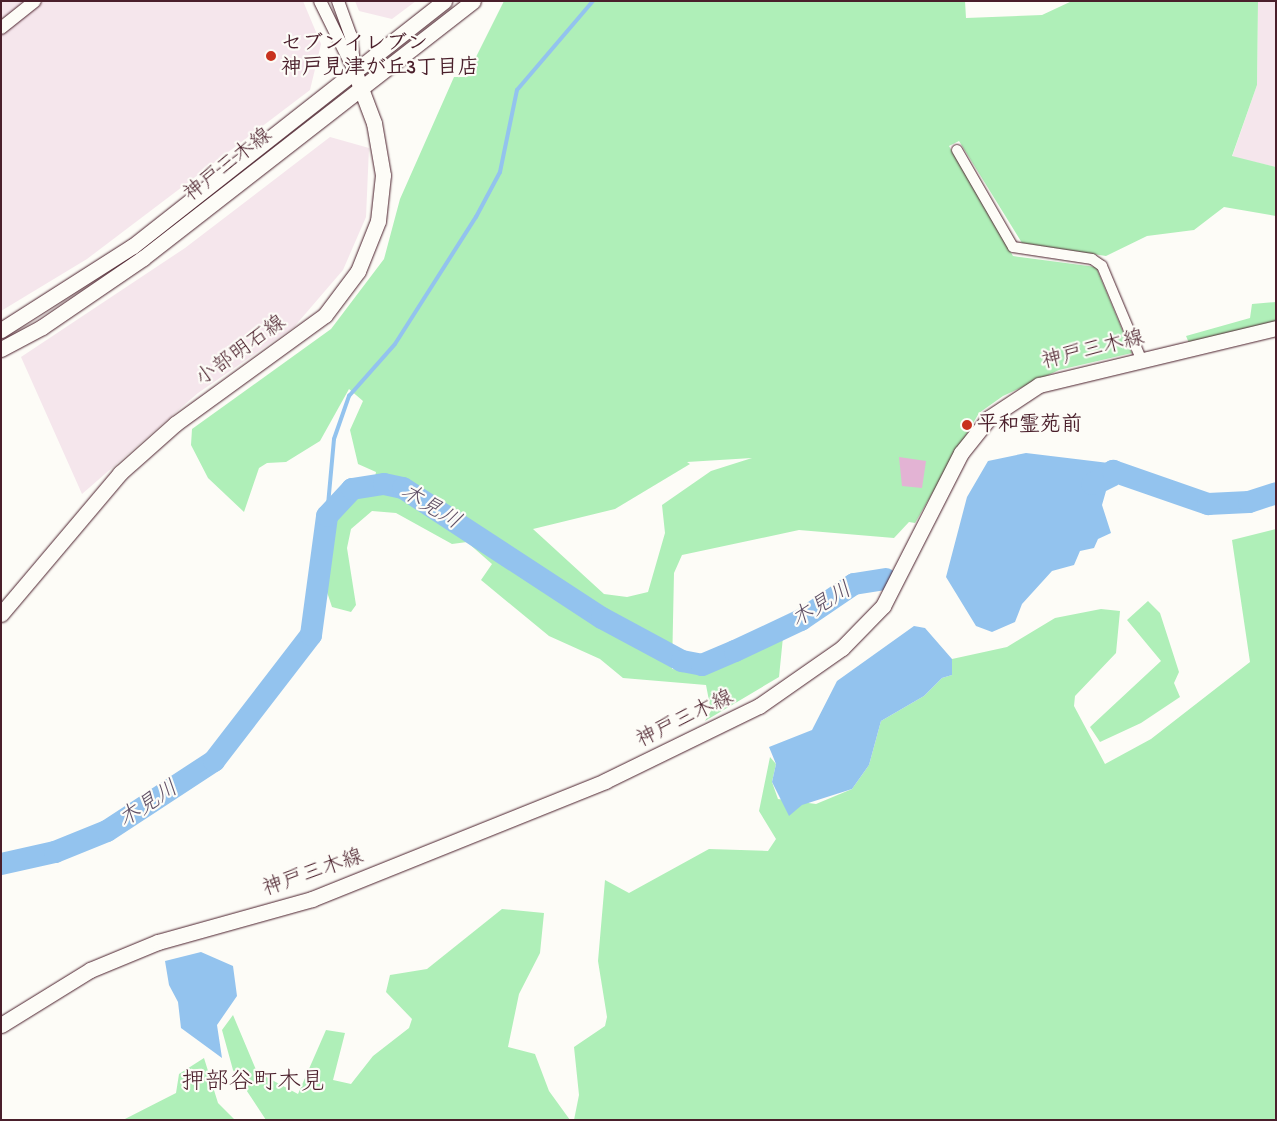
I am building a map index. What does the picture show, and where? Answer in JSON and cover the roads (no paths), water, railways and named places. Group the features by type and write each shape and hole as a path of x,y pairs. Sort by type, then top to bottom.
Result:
{"main road":[{"name":"神戸三木線","path":"1,330 133,246 444,1"},
{"name":"神戸三木線","path":"1,349 42,327 143,258 473,1"},
{"name":"小部明石線","path":"1,614 120,473 175,424 325,315 358,270 378,221 383,175 374,123 354,70"},
{"name":"神戸三木線","path":"1,1025 90,970 158,942 312,899 606,781 759,706 842,648 883,606 961,453 989,418 1039,384 1276,328"}],"street":[{"path":"1,28 35,1"},
{"path":"320,1 354,70"},
{"path":"338,1 352,36 354,70"},
{"path":"957,150 1013,247 1092,258 1102,266 1141,359"}],"water":[{"path":"1026,453 1117,464 1118,485 1106,491 1102,505 1111,533 1098,539 1094,548 1080,551 1074,565 1052,571 1022,604 1015,622 992,632 976,626 946,577 967,497 988,461"},
{"path":"914,626 925,628 952,659 952,675 942,678 924,696 881,721 869,765 852,789 802,805 789,816 772,782 776,764 769,747 812,730 837,681"},
{"path":"201,952 233,966 237,996 217,1025 222,1058 181,1028 178,1002 169,985 165,961"}],"waterway":[{"path":"327,516 334,439 349,396 395,344 476,217 500,172 517,90 593,1"},
{"name":"木見川","path":"1092,484 1113,471 1208,504 1249,502 1276,493"},
{"name":"木見川","path":"1,864 55,852 107,831 214,761 311,635 327,516 352,489 384,484 403,488 602,618 682,661 702,665 801,620 854,584 886,579"}],"place":[{"name":"セブンイレブン 神戸見津が丘3丁目店","path":"271,56"},
{"name":"平和霊苑前","path":"967,425"}],"district":[{"name":"押部谷町木見","path":"253,1083"}]}
